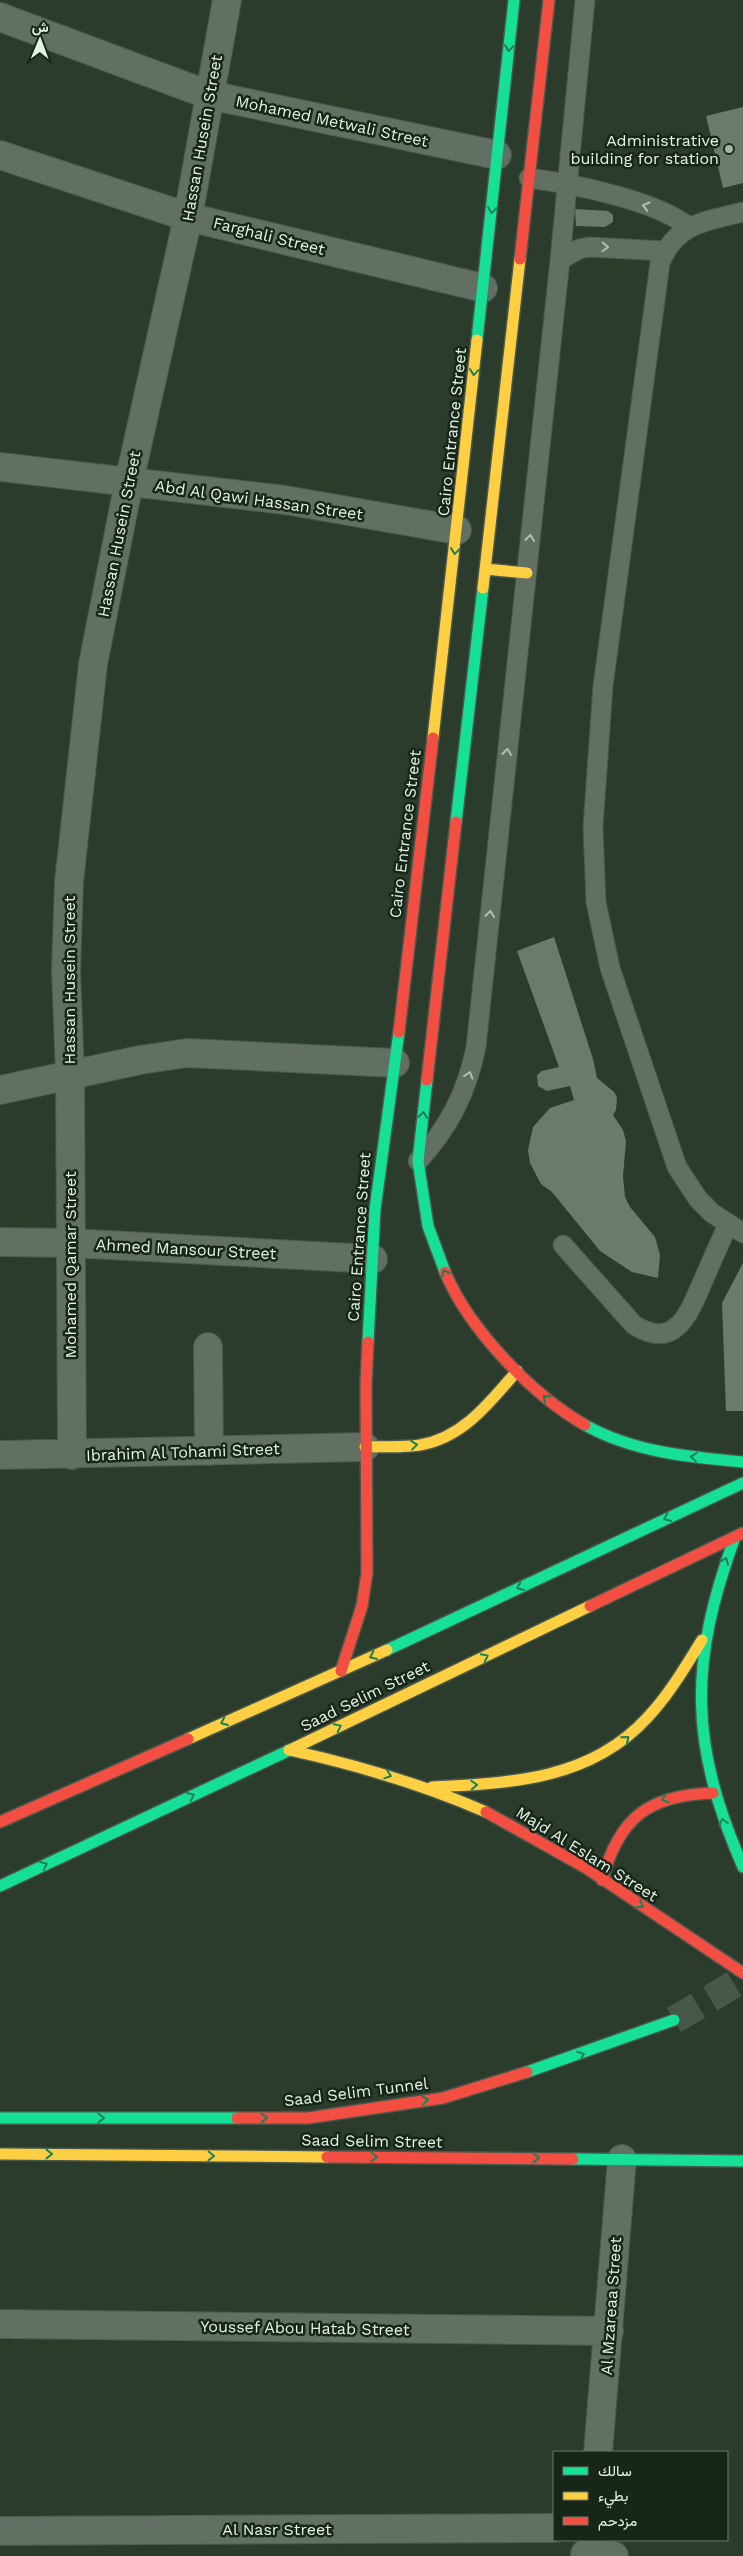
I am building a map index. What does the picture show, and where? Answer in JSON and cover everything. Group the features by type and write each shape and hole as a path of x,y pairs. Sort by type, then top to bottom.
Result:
{"street":[{"name":"Hassan Husein Street","path":"70,1075 66,970 70,882 93,664 129,482 188,217 227,0"},
{"name":"Cairo Entrance Street","path":"341,1671 362,1606 367,1573 366,1384 380,1160 395,1063 457,530 514,0"},
{"path":"549,0 418,1161 421,1195 428,1228 446,1276 471,1321 492,1347 563,1412 618,1441 648,1450 678,1456 743,1462"},
{"name":"Mohamed Metwali Street","path":"0,17 210,95 497,155"},
{"name":"Farghali Street","path":"0,154 188,217 483,288"},
{"name":"Abd Al Qawi Hassan Street","path":"0,467 284,500 457,530"},
{"path":"484,569 527,573"},
{"path":"0,1090 163,1056 187,1053 395,1063"},
{"name":"Mohamed Qamar Street","path":"70,1075 72,1455"},
{"name":"Ahmed Mansour Street","path":"0,1242 70,1243 373,1258"},
{"path":"208,1347 209,1451"},
{"path":"365,1447 409,1446 429,1443 449,1436 481,1410 517,1371"},
{"name":"Ibrahim Al Tohami Street","path":"0,1455 72,1455 365,1447"},
{"name":"Saad Selim Street","path":"0,1822 341,1671 743,1483"},
{"path":"739,1535 721,1569 704,1638 700,1676 700,1716 705,1755 713,1792 728,1837 743,1867"},
{"name":"Saad Selim Street","path":"0,1886 739,1535"},
{"path":"425,1788 516,1782 550,1777 583,1766 613,1749 640,1727 662,1701 704,1638"},
{"name":"Majd Al Eslam Street","path":"289,1750 381,1772 487,1813 546,1844 743,1973"},
{"path":"602,1880 606,1858 616,1838 630,1820 647,1807 668,1797 690,1792 713,1792"},
{"name":"Saad Selim Tunnel","path":"0,2118 308,2118 443,2098 566,2060 674,2020"},
{"name":"Saad Selim Street","path":"0,2154 743,2161"},
{"name":"Al Mzareaa Street","path":"598,2451 622,2159"},
{"name":"Youssef Abou Hatab Street","path":"0,2324 609,2331"},
{"name":"Al Nasr Street","path":"0,2531 553,2528"},
{"path":"586,2550 614,2556"}],"lane":[{"path":"418,1161 435,1142 461,1099 476,1047 560,260 585,0"},
{"path":"529,178 567,184 660,210 689,227"},
{"path":"563,1244 634,1325 656,1334 668,1332 686,1318 736,1229 698,1199 677,1167 606,955 598,919 594,876 593,827 608,638 660,263 672,241 689,227 743,212"},
{"path":"560,260 579,249 589,246 665,251"}],"building":[{"name":"Administrative building for station","path":"743,107 743,183 723,188 706,116"},
{"path":"575,209 608,211 613,215 613,222 605,227 576,226"},
{"path":"554,937 593,1059 597,1078 614,1092 617,1097 616,1110 613,1115 623,1130 626,1141 623,1176 625,1197 630,1207 655,1237 660,1255 658,1278 632,1272 600,1251 552,1192 541,1184 530,1163 528,1150 533,1127 550,1108 574,1100 570,1086 547,1091 538,1086 537,1075 542,1071 559,1067 517,951"},
{"path":"743,1263 743,1411 726,1411 722,1303"}],"tunnel":[{"path":"674,2020 743,1979"}],"traffic: fast":[{"path":"477,340 514,0"},
{"path":"456,822 483,588"},
{"path":"368,1342 375,1209 399,1032"},
{"path":"427,1080 418,1161 428,1226 445,1272"},
{"path":"585,1425 622,1441 661,1452 743,1462"},
{"path":"387,1650 743,1483"},
{"path":"735,1537 709,1624 703,1664 702,1703 705,1741 712,1781 725,1822 743,1867"},
{"path":"0,1886 292,1749"},
{"path":"527,2072 674,2020"},
{"path":"0,2118 237,2118"},
{"path":"573,2159 743,2161"}],"traffic: slow":[{"path":"483,588 520,259"},
{"path":"433,738 477,340"},
{"path":"485,569 527,573"},
{"path":"365,1447 420,1445 449,1435 462,1427 486,1406 517,1371"},
{"path":"292,1749 590,1606"},
{"path":"432,1787 520,1780 575,1766 600,1754 625,1739 647,1718 662,1700 702,1640"},
{"path":"188,1739 387,1650"},
{"path":"289,1750 389,1776 486,1812"},
{"path":"0,2154 327,2157"}],"traffic: jam":[{"path":"520,259 549,0"},
{"path":"399,1032 433,738"},
{"path":"427,1080 456,822"},
{"path":"445,1272 469,1316 504,1358 544,1396 564,1412 585,1425"},
{"path":"341,1671 362,1606 367,1573 366,1384 368,1342"},
{"path":"590,1606 743,1533"},
{"path":"0,1822 188,1739"},
{"path":"602,1880 617,1841 627,1826 640,1814 654,1805 671,1799 713,1793"},
{"path":"486,1812 586,1868 743,1973"},
{"path":"237,2118 308,2118 443,2098 527,2072"},
{"path":"327,2157 573,2159"}],"place":[{"name":"Administrative building for station","path":"729,149"}]}
